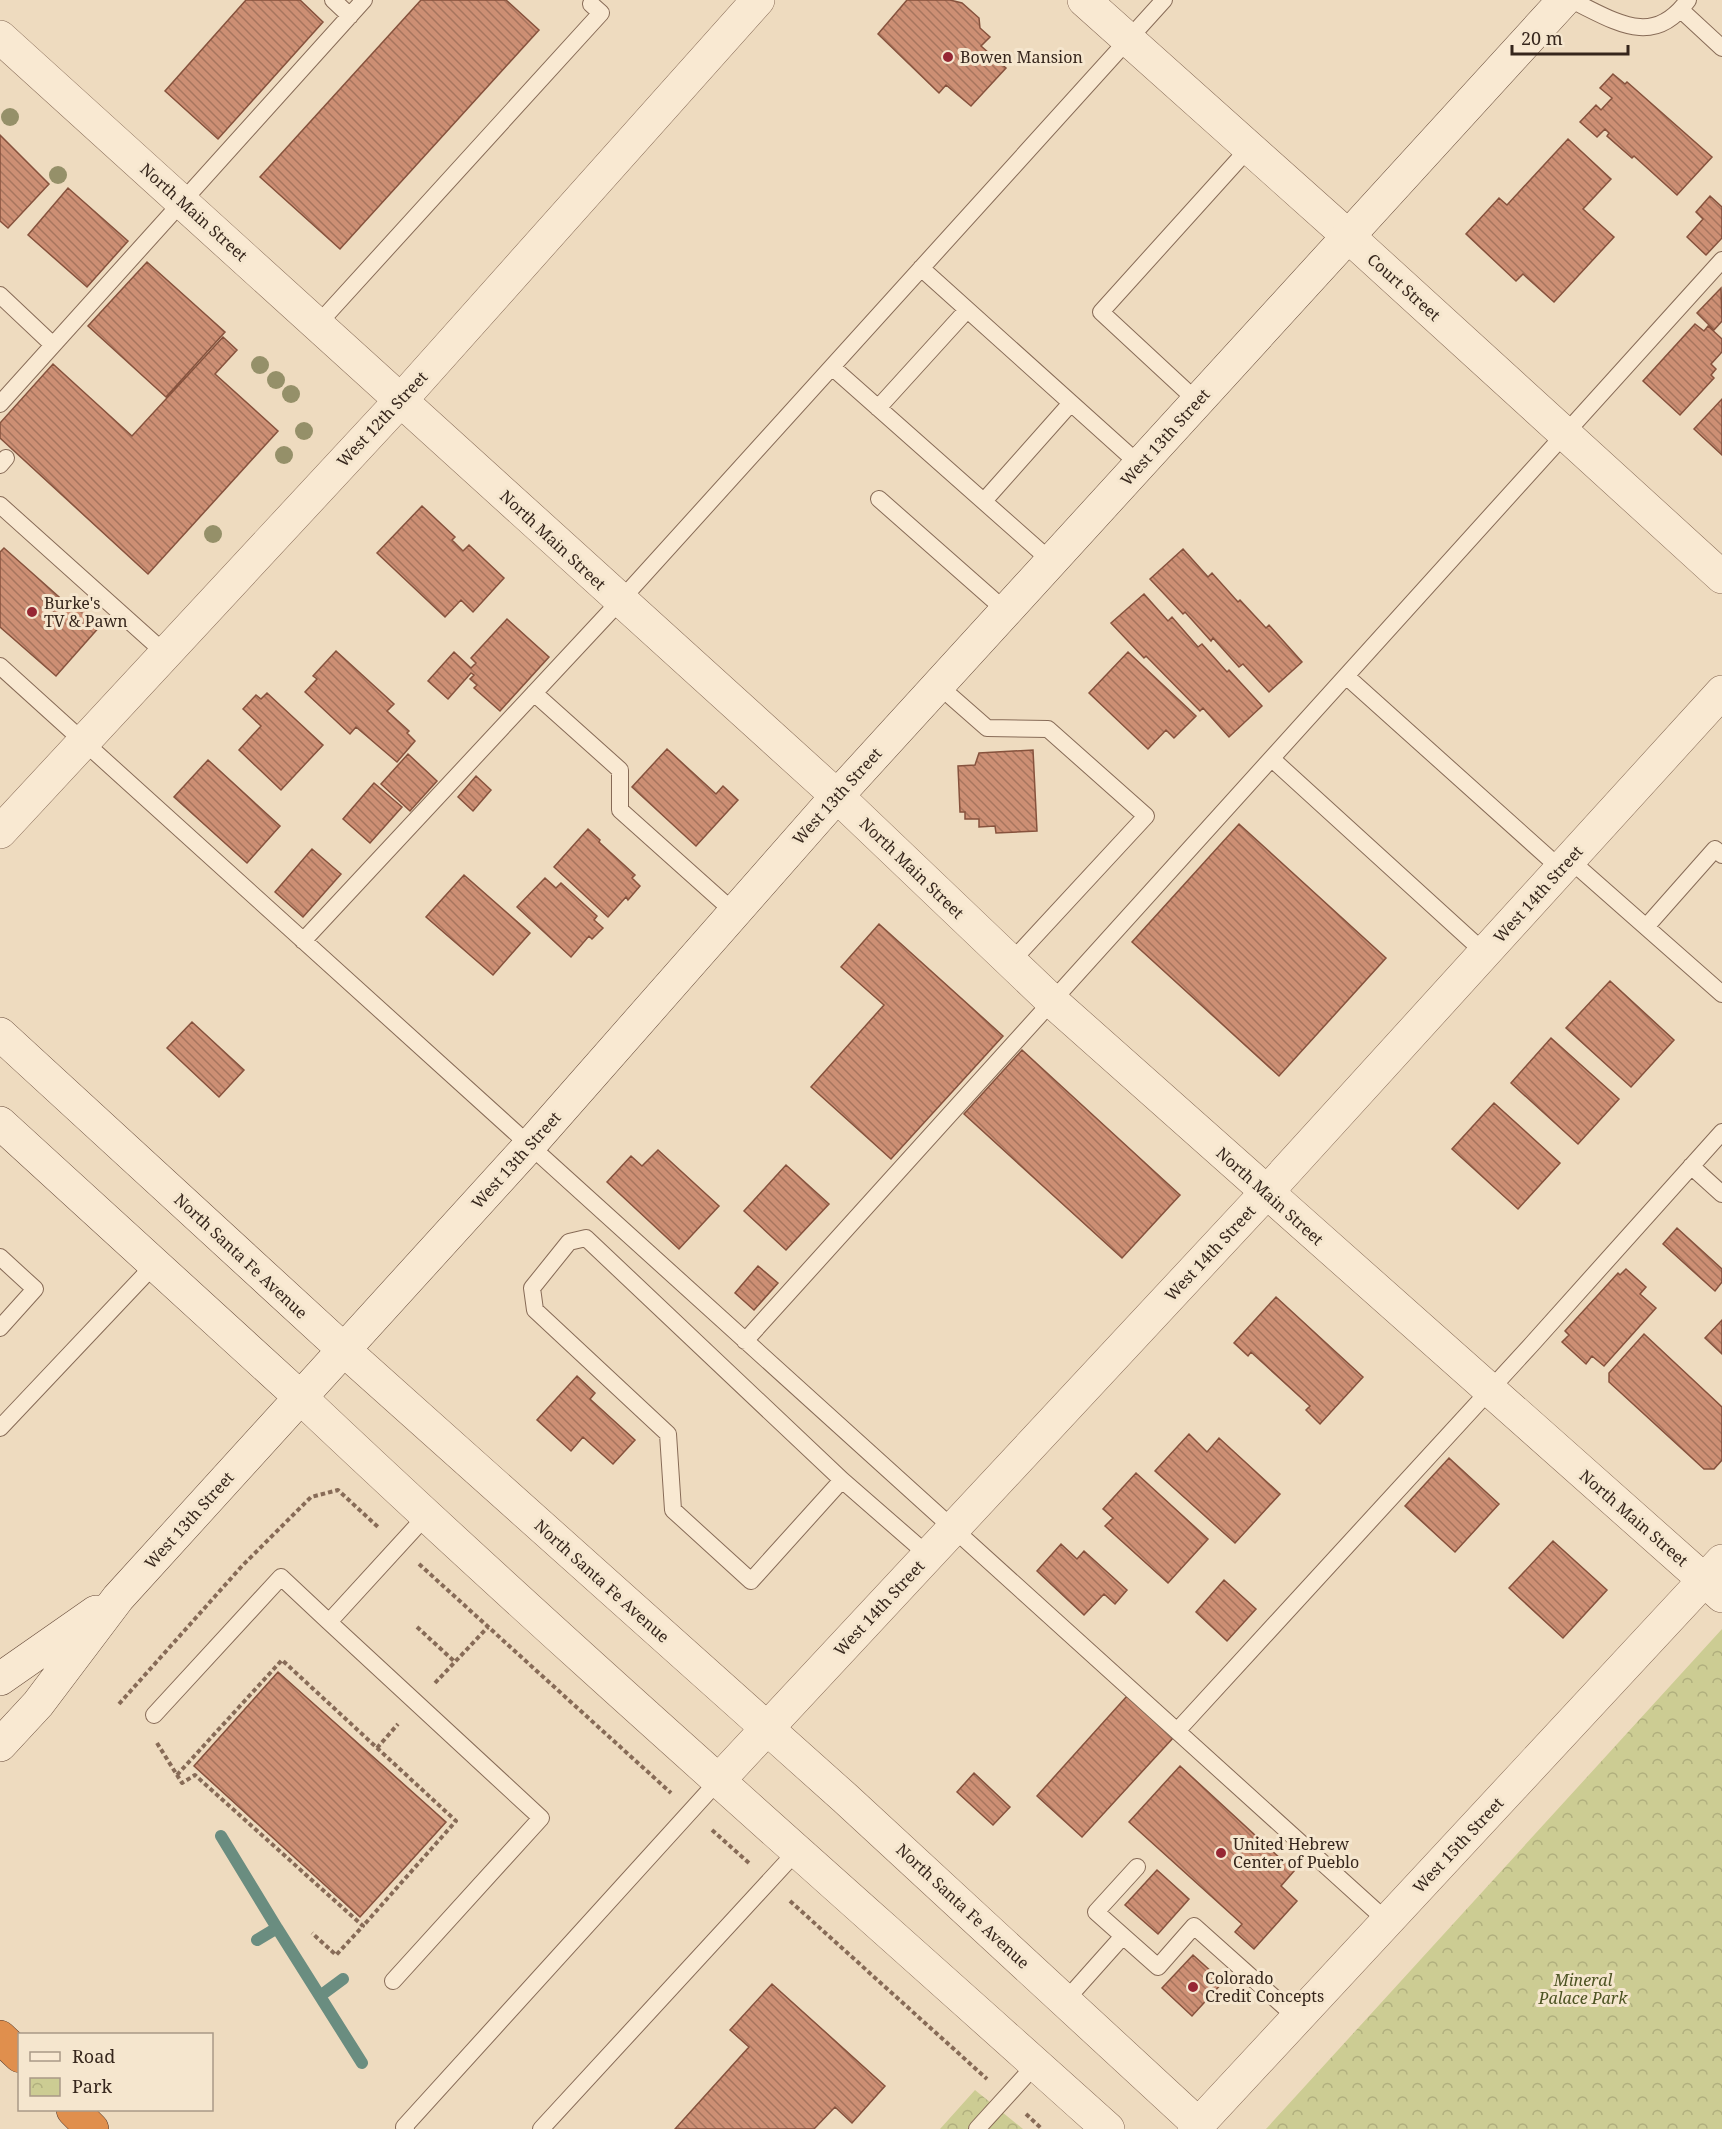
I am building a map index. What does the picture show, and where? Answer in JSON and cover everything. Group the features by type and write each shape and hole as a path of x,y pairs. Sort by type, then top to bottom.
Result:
{"highway":[{"path":"0,2037 18,2054"},
{"path":"75,2111 92,2129"}],"street":[{"name":"West 12th Street","path":"0,832 401,400 758,0"},
{"name":"Court Street","path":"1084,0 1348,236 1722,578"},
{"name":"West 13th Street","path":"0,1745 38,1704 118,1598 530,1145 837,796 1564,0"},
{"name":"North Main Street","path":"0,37 837,796 1053,1002 1490,1390 1716,1579"},
{"name":"West 14th Street","path":"718,1781 1266,1193 1566,864 1717,707"},
{"name":"North Santa Fe Avenue","path":"0,1034 344,1350 1003,1942 1198,2127"},
{"path":"4,1135 154,1264 426,1516 796,1852 1108,2129"},
{"name":"West 15th Street","path":"1198,2127 1297,2018 1716,1579"},
{"name":"West 13th Street","path":"0,1678 118,1598"}],"lane":[{"path":"333,0 350,15"},
{"path":"0,404 364,0"},
{"path":"303,940 620,601 1164,0"},
{"path":"1571,0 1627,26 1650,28 1667,23 1685,5 1722,48"},
{"path":"318,324 601,13 591,1"},
{"path":"1197,401 1101,312 1249,148"},
{"path":"745,1341 1722,260"},
{"path":"921,268 1140,465"},
{"path":"0,295 53,345"},
{"path":"878,408 968,310"},
{"path":"832,367 1052,561"},
{"path":"984,501 1071,403"},
{"path":"879,499 1006,611"},
{"path":"0,505 165,653"},
{"path":"0,666 1388,1922"},
{"path":"1346,676 1566,864 1646,927 1722,994"},
{"path":"938,685 987,728 1048,729 1146,816 1010,963"},
{"path":"534,693 620,770 620,810 734,912"},
{"path":"1272,759 1485,953"},
{"path":"1646,927 1716,849 1722,855"},
{"path":"1177,1731 1490,1390 1722,1132"},
{"path":"1691,1166 1722,1194"},
{"path":"842,1480 751,1581 673,1510 668,1434 535,1310 532,1288 569,1242 586,1238 842,1480 928,1556"},
{"path":"0,1257 35,1289 0,1328"},
{"path":"0,1428 154,1264"},
{"path":"329,1622 426,1516"},
{"path":"154,1715 281,1577 541,1818 393,1981"},
{"path":"406,2129 404,2127 718,1781"},
{"path":"541,2129 796,1852"},
{"path":"1137,1867 1096,1912 1158,1967 1194,1926 1297,2018"},
{"path":"1065,2001 1123,1936"},
{"path":"976,2129 1036,2064"}],"path":[{"path":"118,1704 242,1566 310,1497 338,1490 1042,2129"},
{"path":"417,1703 488,1626"},
{"path":"417,1627 454,1662"},
{"path":"177,1775 282,1660 456,1821 336,1955 312,1933"},
{"path":"154,1715 146,1724 182,1784 195,1775 363,1926"}],"green space":[{"name":"Mineral Palace Park","path":"1722,1629 1722,2129 1266,2129"},
{"path":"975,2090 1023,2129 940,2129"}],"building":[{"path":"246,0 300,0 323,22 218,139 165,91"},
{"path":"421,0 506,0 539,30 340,249 260,177"},
{"name":"Bowen Mansion","path":"907,0 950,0 962,3 979,18 980,28 990,37 981,46 1006,68 971,106 946,85 939,93 878,34"},
{"path":"1613,74 1625,84 1627,82 1712,157 1677,195 1634,156 1632,158 1607,136 1609,133 1605,129 1597,137 1580,122 1596,105 1601,110 1612,98 1600,88"},
{"path":"0,135 49,184 8,228 0,221"},
{"path":"1568,139 1611,179 1583,209 1614,237 1554,302 1523,274 1516,281 1466,234 1499,198 1507,205"},
{"path":"68,188 128,241 87,287 28,235"},
{"path":"1710,196 1722,207 1722,238 1706,255 1687,237 1703,219 1696,212"},
{"path":"147,262 225,332 166,397 88,326"},
{"path":"1721,288 1722,321 1714,330 1697,313"},
{"path":"1695,324 1704,331 1708,326 1722,339 1722,352 1711,364 1716,369 1711,375 1714,378 1680,415 1643,381"},
{"path":"223,337 237,350 215,374 278,431 148,574 0,438 0,423 53,364 132,436"},
{"path":"1722,399 1722,455 1694,429"},
{"path":"422,506 455,537 452,540 463,551 469,545 504,578 473,612 461,600 445,617 377,553"},
{"path":"4,548 67,604 72,599 101,625 56,676 0,627 0,552"},
{"path":"1183,549 1208,577 1212,573 1266,628 1269,625 1302,662 1269,692 1243,664 1239,667 1213,638 1211,641 1185,612 1183,614 1150,579"},
{"path":"1144,594 1168,621 1172,617 1198,647 1202,644 1262,706 1229,737 1203,708 1200,711 1111,623"},
{"path":"507,619 549,657 500,711 474,688 477,685 470,679 474,675 471,673 448,699 428,681 454,652 471,668 476,663 471,658"},
{"path":"336,651 394,704 387,711 409,731 407,733 415,741 397,762 356,727 350,734 305,692 317,679 313,676"},
{"path":"1128,652 1196,716 1174,738 1166,730 1148,749 1089,693"},
{"path":"267,693 323,745 281,790 239,750 261,726 243,709 256,695 261,699"},
{"path":"667,749 716,794 723,786 738,800 696,846 632,787"},
{"path":"1033,750 1037,831 996,833 995,826 979,827 979,819 965,819 965,812 960,812 958,766 975,765 979,753"},
{"path":"408,754 437,781 410,811 381,784"},
{"path":"208,760 280,826 247,863 174,797"},
{"path":"476,776 491,790 473,811 458,797"},
{"path":"374,783 402,807 370,843 343,819"},
{"path":"1239,824 1386,958 1279,1076 1132,942"},
{"path":"588,829 635,875 632,878 640,886 628,900 626,897 608,917 554,867"},
{"path":"312,849 341,874 303,917 275,892"},
{"path":"464,875 530,933 493,975 426,917"},
{"path":"545,878 556,888 561,883 597,916 594,920 603,928 592,939 589,936 571,957 517,907"},
{"path":"879,924 1003,1036 891,1159 811,1087 884,1005 841,967"},
{"path":"1610,981 1674,1040 1631,1087 1566,1028"},
{"path":"192,1022 244,1070 219,1097 167,1048"},
{"path":"1551,1038 1619,1099 1578,1144 1511,1083"},
{"path":"1022,1050 1180,1195 1122,1258 964,1114"},
{"path":"1494,1103 1560,1163 1518,1209 1452,1149"},
{"path":"658,1150 719,1206 679,1249 607,1182 631,1156 642,1166"},
{"path":"786,1165 829,1204 786,1250 744,1211"},
{"path":"1677,1228 1722,1269 1722,1282 1715,1291 1663,1244"},
{"path":"758,1266 778,1283 754,1310 735,1293"},
{"path":"1626,1269 1646,1287 1640,1294 1656,1308 1604,1366 1592,1356 1586,1364 1562,1342 1569,1335 1565,1331 1618,1273 1620,1275"},
{"path":"1276,1297 1363,1377 1320,1424 1306,1410 1310,1406 1251,1352 1248,1356 1234,1343"},
{"path":"1722,1320 1722,1354 1705,1338"},
{"path":"1644,1334 1722,1407 1722,1460 1714,1469 1704,1469 1609,1382 1609,1373"},
{"path":"577,1376 595,1393 590,1399 635,1440 613,1464 583,1437 571,1451 537,1420"},
{"path":"1189,1434 1207,1452 1219,1438 1280,1494 1235,1543 1155,1471"},
{"path":"1449,1458 1499,1504 1455,1552 1405,1506"},
{"path":"1136,1473 1208,1539 1168,1583 1105,1526 1113,1518 1103,1509"},
{"path":"1553,1541 1607,1590 1563,1638 1509,1588"},
{"path":"1061,1544 1077,1559 1084,1551 1127,1590 1115,1604 1104,1594 1084,1615 1037,1571"},
{"path":"1224,1580 1256,1609 1227,1641 1196,1612"},
{"path":"278,1672 446,1822 360,1917 194,1766"},
{"path":"1127,1696 1173,1738 1082,1837 1037,1796"},
{"path":"1180,1766 1294,1871 1281,1886 1297,1901 1254,1949 1235,1932 1242,1924 1129,1822"},
{"path":"974,1773 1010,1807 993,1825 957,1792"},
{"path":"1157,1870 1189,1899 1158,1934 1125,1905"},
{"path":"1193,1955 1223,1982 1192,2016 1162,1988"},
{"path":"772,1984 885,2086 852,2123 835,2107 814,2129 675,2129 749,2047 730,2030"}],"waterway":[{"path":"221,1836 277,1928"},
{"path":"257,1940 277,1928 362,2063"},
{"path":"320,1996 343,1979"}],"place":[{"name":"Bowen Mansion","path":"948,57"},
{"name":"Burke's TV & Pawn","path":"32,612"},
{"name":"United Hebrew Center of Pueblo","path":"1221,1853"},
{"name":"Colorado Credit Concepts","path":"1193,1987"}]}
